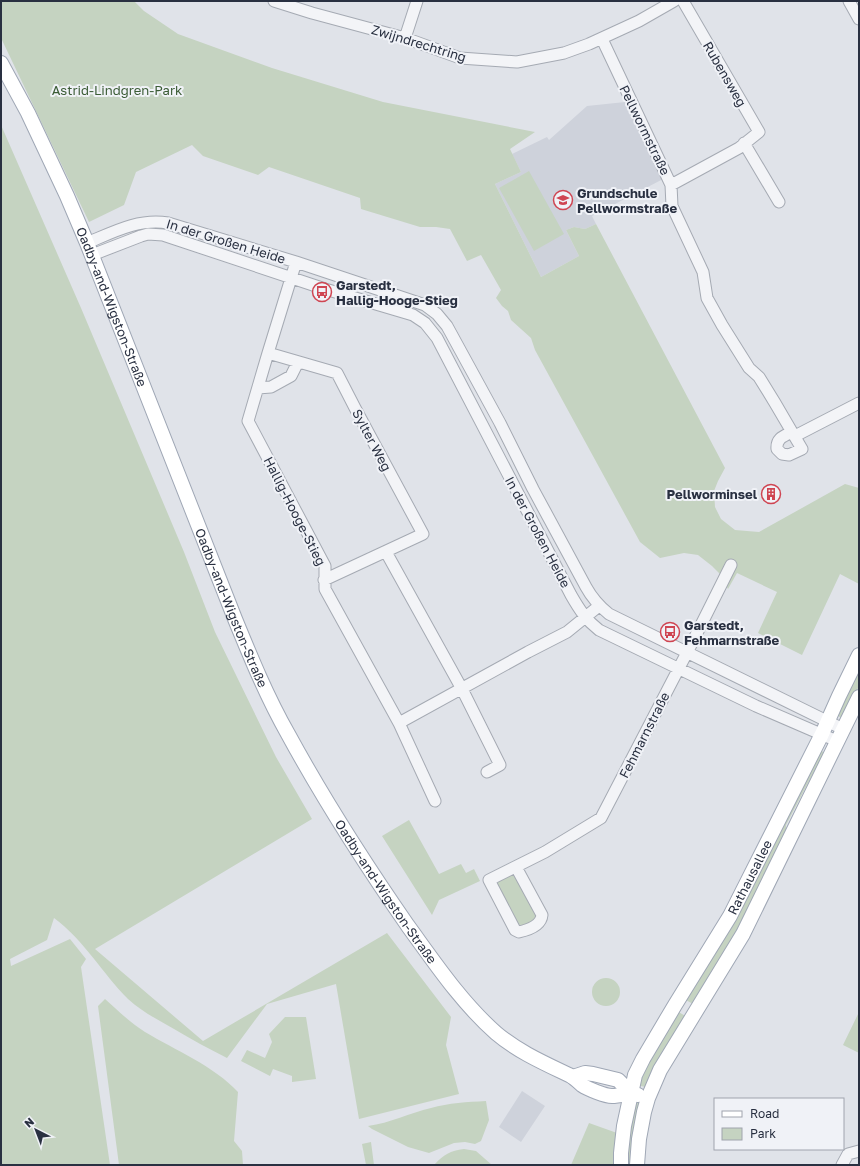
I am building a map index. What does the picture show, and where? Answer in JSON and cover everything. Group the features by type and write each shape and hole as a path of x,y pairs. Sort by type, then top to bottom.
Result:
{"main road":[{"name":"Oadby-and-Wigston-Straße","path":"1,63 28,113 67,196 235,620 261,681 287,733 334,813 397,910 431,957 466,1002 488,1025 506,1041 572,1077 585,1073 618,1080 631,1093 648,1098"},
{"name":"Rathausallee","path":"631,1093 635,1075 643,1059 730,916 825,728 859,655"},
{"name":"Rathausallee","path":"648,1098 660,1070 743,934 859,696"},
{"path":"621,1165 624,1126 631,1093"},
{"path":"637,1165 639,1139 648,1098"}],"street":[{"name":"Zwijndrechtring","path":"274,1 288,3 404,38 460,58 517,62 564,53 602,39 639,21 674,1"},
{"path":"404,38 417,1"},
{"name":"Rubensweg","path":"671,185 739,148 759,132 683,1"},
{"path":"849,1 859,19"},
{"name":"Pellwormstraße","path":"602,39 671,185 672,206 703,272 707,298 749,368 759,377 776,403 793,434 859,402"},
{"path":"744,143 779,202"},
{"name":"In der Großen Heide","path":"89,249 136,224 157,221 180,226 296,262 431,308 447,326 463,354 593,600 609,614 687,652 840,735"},
{"name":"In der Großen Heide","path":"89,249 148,234 156,234 291,278 412,315 425,323 437,338 571,595 578,608 586,618 599,630 756,706 825,728"},
{"name":"In der Großen Heide","path":"291,278 296,262"},
{"name":"Hallig-Hooge-Stieg","path":"291,278 248,421 325,566 325,588 399,723 435,800"},
{"name":"Sylter Weg","path":"268,353 337,373 423,534 324,580"},
{"path":"258,388 271,387 291,376 298,362"},
{"path":"386,552 462,689 500,766 487,772"},
{"name":"Fehmarnstraße","path":"516,867 542,915 538,924 519,932 515,930 489,880 551,849 601,818 731,565"},
{"path":"399,723 567,632 599,606"},
{"path":"842,1165 848,1154 859,1151"}],"shaded area":[{"name":"Grundschule Pellwormstraße","path":"625,102 665,178 592,216 596,224 585,229 574,227 566,230 579,256 541,277 495,184 521,172 512,154 547,137 549,140 587,106"},
{"path":"522,1091 545,1106 521,1142 499,1127"}],"green space":[{"name":"Astrid-Lindgren-Park","path":"1,1 134,1 144,11 178,34 272,68 383,102 535,132 510,149 521,172 495,184 541,277 579,256 566,230 574,227 585,229 596,224 725,468 714,491 715,507 721,519 735,530 759,532 845,484 859,488 859,584 840,574 802,655 758,633 777,592 737,573 728,589 721,575 698,555 684,553 660,558 640,542 535,350 531,338 511,320 508,311 496,298 501,290 481,255 467,261 450,229 420,227 361,209 360,198 269,167 258,175 203,156 192,145 136,172 124,205 89,222 1,38"},
{"path":"1,125 81,308 184,552 215,632 276,757 312,819 95,949 203,1041 387,933 451,1017 446,1045 459,1094 359,1119 336,984 267,1004 227,1058 156,1019 128,999 75,936 54,918 47,940 10,959 11,966 70,939 86,959 81,967 110,1165 1,1165"},
{"path":"529,171 564,234 534,251 499,188"},
{"path":"859,670 859,686 845,715 843,718 840,717 838,716 839,712"},
{"path":"818,750 824,752 786,825 786,832 743,921 693,1004 684,999"},
{"path":"409,820 439,874 461,864 466,873 474,869 480,881 439,900 432,915 382,836"},
{"path":"514,873 536,915 534,921 524,926 517,924 498,885 499,879"},
{"path":"606,978 616,982 620,992 616,1002 606,1006 596,1002 592,992 596,982"},
{"path":"105,999 140,1029 206,1066 218,1074 238,1092 234,1141 242,1151 243,1165 119,1165 98,1006"},
{"path":"677,1011 687,1017 650,1083 645,1087 641,1086 639,1083 640,1077"},
{"path":"859,1012 859,1053 843,1045"},
{"path":"285,1017 306,1017 316,1079 292,1082 292,1076 273,1069 270,1076 241,1061 247,1050 265,1058 272,1042 269,1034"},
{"path":"637,1100 639,1102 639,1106 634,1129 631,1165 625,1165 632,1105"},
{"path":"486,1101 489,1120 481,1141 475,1144 465,1142 454,1143 429,1153 408,1147 368,1126 384,1123 438,1106"},
{"path":"589,1123 617,1133 613,1165 571,1165"},
{"path":"371,1142 374,1165 366,1165 362,1144"},
{"path":"464,1149 476,1151 492,1165 434,1165 448,1154"}],"place":[{"name":"Grundschule Pellwormstraße","path":"563,200"},
{"name":"Garstedt, Hallig-Hooge-Stieg","path":"322,292"},
{"name":"Pellworminsel","path":"771,494"},
{"name":"Garstedt, Fehmarnstraße","path":"670,632"}]}
